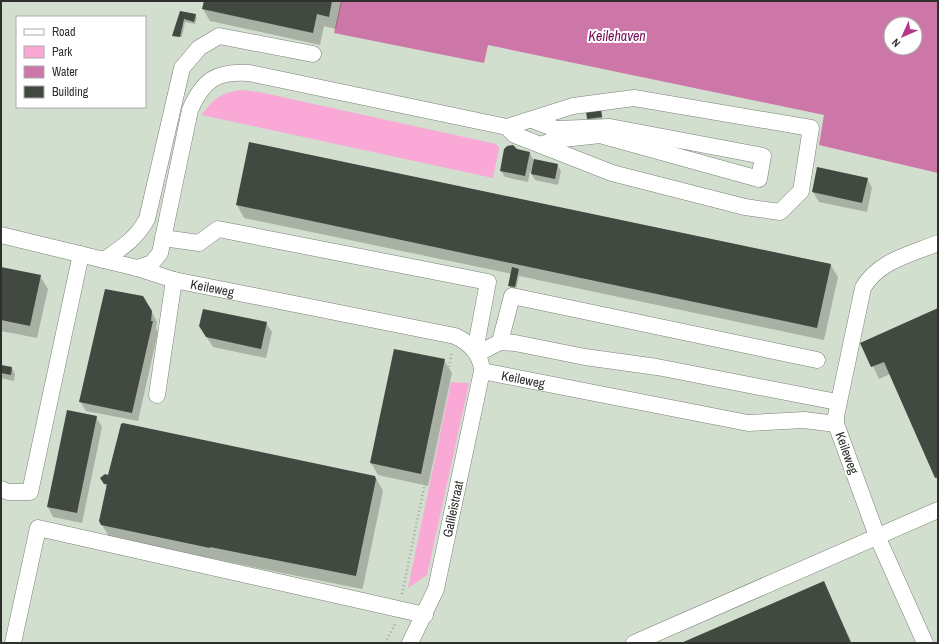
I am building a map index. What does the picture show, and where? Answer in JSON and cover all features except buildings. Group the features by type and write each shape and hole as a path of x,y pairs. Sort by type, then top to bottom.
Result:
{"street":[{"path":"104,260 130,242 140,232 147,219 182,68 199,48 219,36 313,54"},
{"path":"137,268 152,263 160,253 190,110 196,96 205,84 215,76 231,72 249,73 506,127 573,106 634,98 811,128 801,191 780,212 745,207 612,173 515,135 506,127"},
{"path":"532,120 556,129 610,127 763,156 759,179 600,136 554,140 541,145"},
{"path":"163,238 199,243 218,229 488,282 476,352 482,362 482,371"},
{"name":"Keileweg","path":"1,235 137,268 174,280 455,336 476,352"},
{"path":"836,424 837,402 863,288 867,280 879,268 938,243"},
{"path":"1,488 8,492 30,492 81,254"},
{"path":"157,395 174,280"},
{"path":"500,342 512,296 817,360"},
{"path":"476,352 500,342 515,343 585,357 657,367 837,402"},
{"name":"Keileweg","path":"482,371 748,422 804,420 836,424 877,536 925,643"},
{"name":"Galileïstraat","path":"410,643 436,590 482,371"},
{"path":"634,643 938,510"},
{"path":"13,643 38,528 425,615"}],"path":[{"path":"401,600 455,336"},
{"path":"385,643 396,622"}],"shaded area":[{"path":"1,1 938,1 938,643 1,643"}],"green space":[{"path":"242,90 259,92 496,144 499,148 493,178 202,115 206,109 219,97 229,92"},
{"path":"451,382 469,383 427,575 408,588"}],"water":[{"name":"Keilehaven","path":"341,1 938,1 938,173 819,145 824,115 488,45 484,63 334,33"}]}
